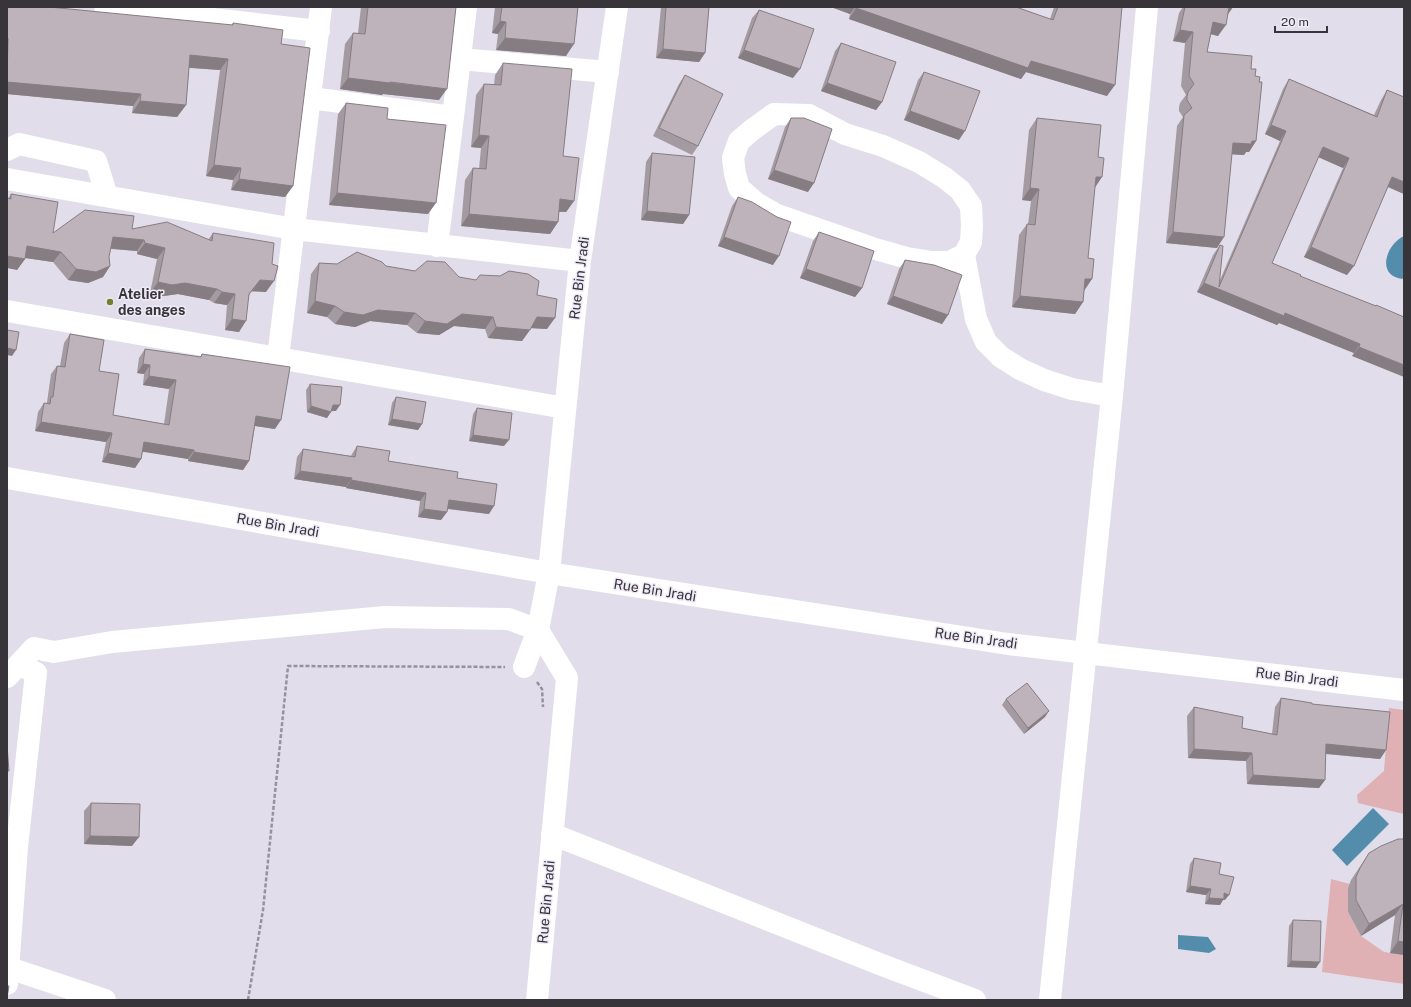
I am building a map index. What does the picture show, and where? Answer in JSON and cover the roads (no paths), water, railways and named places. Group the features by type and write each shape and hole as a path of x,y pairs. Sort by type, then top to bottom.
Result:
{"street":[{"path":"105,7 207,13 319,31"},
{"path":"278,358 321,7"},
{"path":"437,246 466,7"},
{"name":"Rue Bin Jradi","path":"537,1000 567,678 538,630 549,573 580,261 608,72 616,7"},
{"path":"1050,1000 1087,652 1147,7"},
{"path":"460,59 608,72"},
{"path":"311,98 453,117"},
{"path":"964,255 949,262 932,262 907,258 872,248 777,215 756,203 739,188 734,174 733,158 739,141 774,114 809,115 845,134 883,146 919,162 945,178 960,190 972,206 971,242 964,255 976,319 986,342 1001,357 1020,369 1044,380 1072,389 1112,396"},
{"path":"7,150 19,144 96,161 107,196"},
{"path":"7,179 294,228 437,246 580,261"},
{"path":"7,311 565,408"},
{"name":"Rue Bin Jradi","path":"7,478 549,573 1008,644 1404,690"},
{"path":"13,671 34,648 54,652 112,642 385,617 509,619 538,630 524,667"},
{"path":"13,671 36,673 17,847 8,976 105,1000"},
{"path":"552,834 975,1000"}],"water":[{"path":"1404,236 1404,279 1395,277 1389,273 1386,260 1392,246"},
{"path":"1373,808 1389,824 1347,866 1332,850"},
{"path":"1178,935 1208,937 1216,949 1209,953 1178,949"}],"place":[{"name":"Atelier des anges","path":"110,302"}]}
